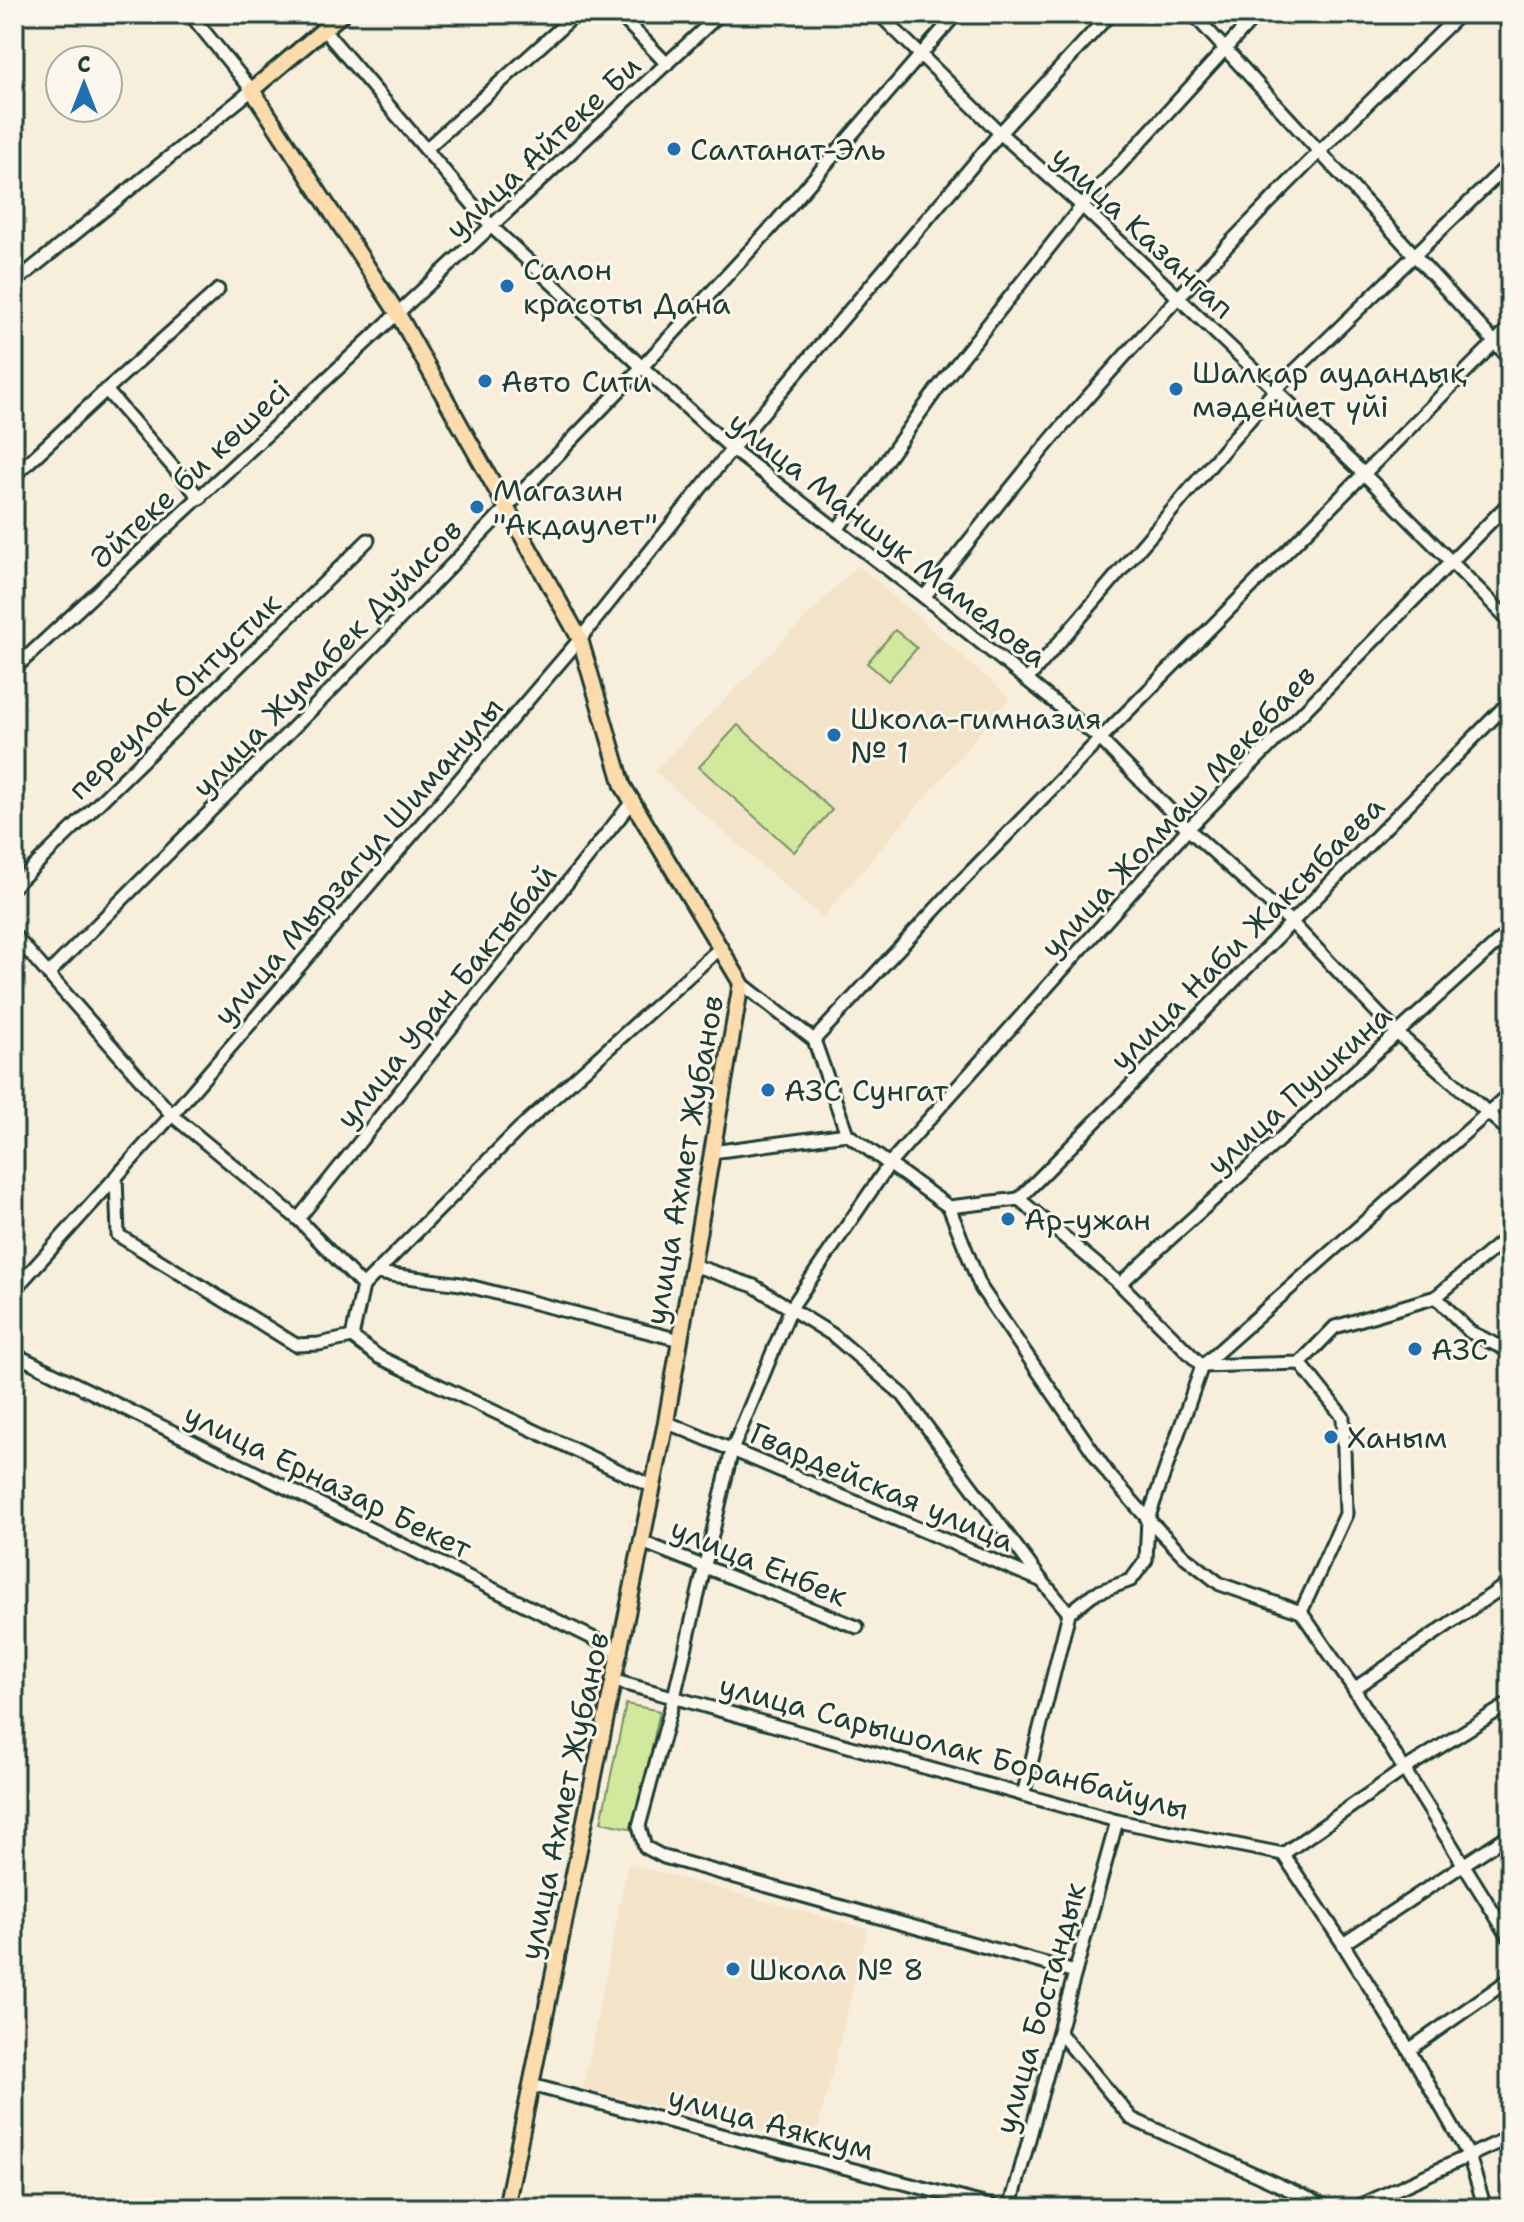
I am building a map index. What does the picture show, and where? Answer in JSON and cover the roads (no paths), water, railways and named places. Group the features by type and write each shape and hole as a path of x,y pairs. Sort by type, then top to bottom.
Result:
{"main road":[{"path":"252,90 342,14"},
{"name":"улица Ахмет Жубанов","path":"252,90 398,314 580,639 623,786 741,983 666,1422 506,2208"}],"street":[{"path":"14,283 252,90 190,14"},
{"path":"426,149 573,17 582,14"},
{"path":"619,14 667,64"},
{"name":"улица Айтеке Би","path":"398,314 720,14"},
{"name":"улица Казангап","path":"879,14 1000,133 1082,206 1364,474 1510,621"},
{"name":"улица Жумабек Дуйисов","path":"48,974 335,686 642,367 770,229 956,14"},
{"name":"улица Мырзагул Шиманулы","path":"172,1115 580,639 732,449 1000,133 1110,14"},
{"path":"1193,14 1510,359"},
{"path":"837,530 937,389 1082,206 1257,14"},
{"path":"924,597 1072,415 1178,298 1318,151 1460,14"},
{"name":"улица Маншук Мамедова","path":"324,30 492,227 642,367 732,449 924,597 1100,739 1188,829 1291,922 1398,1034 1510,1132"},
{"path":"1027,680 1275,390 1510,163"},
{"path":"14,476 218,290"},
{"name":"Әйтеке би көшесі","path":"14,669 398,314"},
{"path":"814,1040 956,887 1100,739 1510,327"},
{"path":"106,390 200,498"},
{"name":"улица Жолмаш Мекебаев","path":"1075,1972 664,1857 645,1847 639,1826 674,1697 732,1450 791,1308 890,1163 1188,829 1510,502"},
{"name":"переулок Онтустик","path":"14,886 368,540"},
{"name":"улица Наби Жаксыбаева","path":"1019,1199 1510,701"},
{"name":"улица Уран Бактыбай","path":"298,1219 632,802"},
{"name":"улица Пушкина","path":"1120,1284 1510,931"},
{"path":"14,935 172,1115 298,1219 363,1286"},
{"path":"352,1337 363,1286 520,1128 720,948"},
{"path":"741,983 814,1040 847,1134 949,1207 981,1288 1109,1475 1148,1519 1184,1556 1220,1584 1301,1612 1354,1689 1510,1939"},
{"path":"1023,1795 1069,1613 1093,1594 1131,1580 1146,1560 1148,1519 1202,1366 1510,1093"},
{"path":"14,1290 172,1115"},
{"path":"712,1152 847,1134"},
{"path":"116,1176 118,1235 296,1345 352,1337 379,1357 653,1487"},
{"path":"949,1207 1019,1199 1120,1284 1202,1366 1300,1363 1335,1327 1436,1297 1510,1235"},
{"path":"693,1265 754,1286 791,1308 833,1335 903,1395 1042,1581"},
{"path":"376,1273 461,1284 680,1340"},
{"path":"1436,1297 1470,1332 1507,1347"},
{"name":"улица Ерназар Бекет","path":"14,1354 621,1652"},
{"path":"1300,1363 1343,1417 1346,1514 1301,1612"},
{"name":"Гвардейская улица","path":"666,1422 1042,1581 1069,1613"},
{"name":"улица Енбек","path":"642,1542 857,1627"},
{"path":"1354,1689 1510,1582"},
{"name":"улица Сарышолак Боранбайулы","path":"615,1681 1117,1821 1283,1854"},
{"path":"1480,2208 1482,2198 1469,2156 1409,2050 1283,1854 1403,1770 1510,1703"},
{"name":"улица Бостандык","path":"1010,2208 1117,1821"},
{"path":"1343,1944 1510,1834"},
{"path":"1409,2050 1510,1979"},
{"path":"1059,2032 1132,2119 1330,2208"},
{"name":"улица Аяккум","path":"531,2085 999,2208"},
{"path":"1355,2208 1510,2137"}],"place":[{"name":"Салтанат-Эль","path":"674,149"},
{"name":"Салон красоты Дана","path":"507,286"},
{"name":"Авто Сити","path":"485,381"},
{"name":"Шалқар аудандық мәдениет үйі","path":"1176,389"},
{"name":"Магазин \"Акдаулет\"","path":"477,507"},
{"name":"Школа-гимназия № 1","path":"834,735"},
{"name":"АЗС Сунгат","path":"768,1090"},
{"name":"Ар-ужан","path":"1008,1219"},
{"name":"АЗС","path":"1415,1349"},
{"name":"Ханым","path":"1331,1437"},
{"name":"Школа № 8","path":"733,1969"}]}
